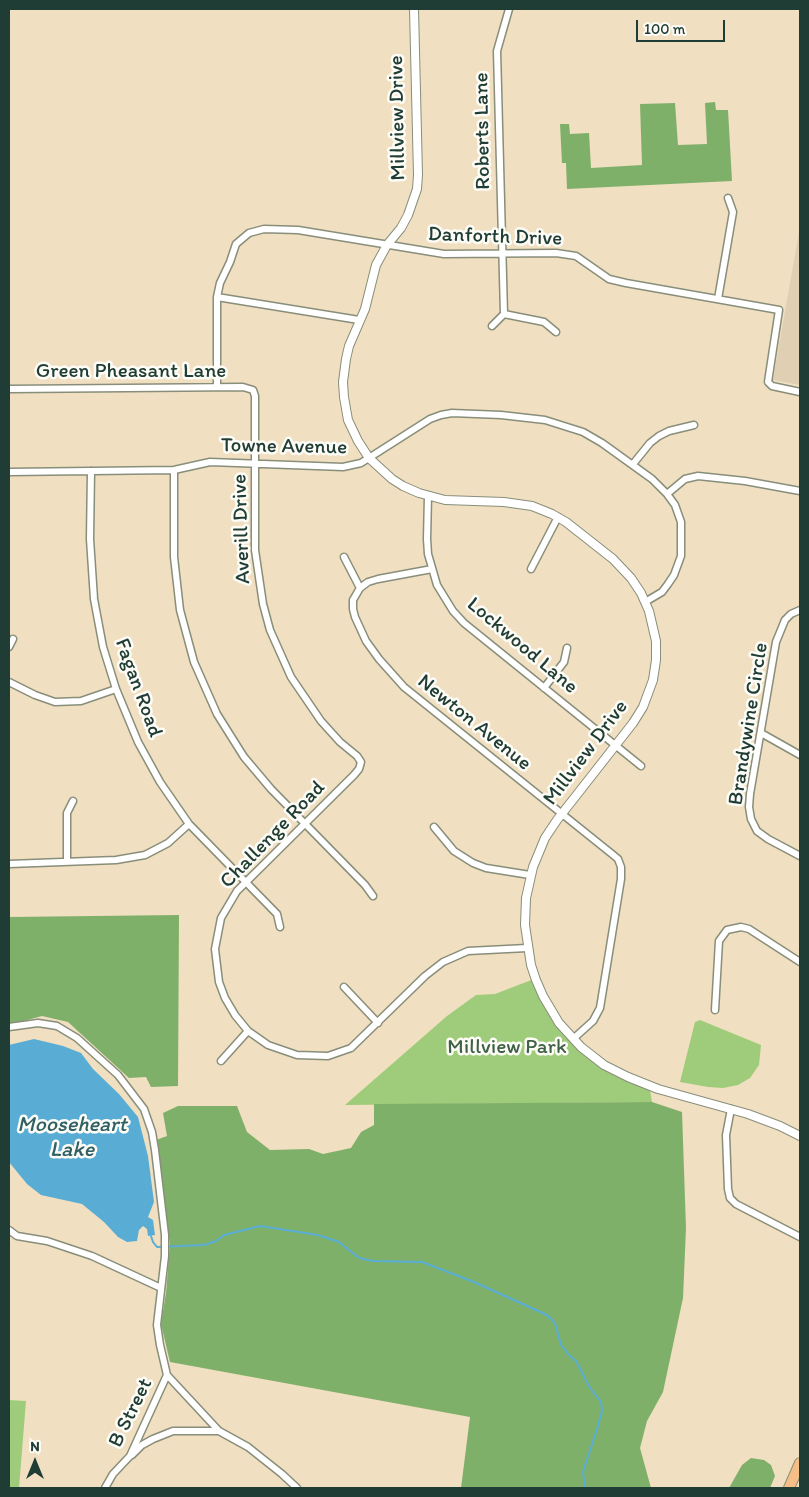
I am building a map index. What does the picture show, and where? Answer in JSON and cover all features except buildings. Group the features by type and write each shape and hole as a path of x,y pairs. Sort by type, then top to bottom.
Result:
{"main road":[{"path":"789,1488 800,1463"}],"street":[{"name":"Millview Drive","path":"414,9 417,189 408,216 387,245 376,265 365,309 359,320 346,359 343,382 344,397 353,431 370,458 392,479 403,486 428,496 445,500 532,506 558,517 623,568 646,602 656,641 653,680 643,706 616,745 545,838 530,875 525,910 527,948 531,965 543,996 559,1022 572,1039 604,1065 628,1077 679,1096 766,1120 800,1136"},
{"name":"Roberts Lane","path":"504,314 497,51 509,9"},
{"path":"718,299 732,212 728,198"},
{"name":"Danforth Drive","path":"217,296 220,283 236,244 249,233 264,229 298,230 444,254 556,252 576,256 609,279 779,310 767,378 768,384 800,392"},
{"path":"217,387 217,296 359,320"},
{"path":"492,326 504,314 544,322 556,332"},
{"name":"Green Pheasant Lane","path":"9,389 217,387 248,388 253,390"},
{"name":"Averill Drive","path":"253,390 257,403 255,550 263,604 270,630 291,677 305,699 340,742 357,756"},
{"name":"Towne Avenue","path":"9,472 174,470 210,462 343,466 361,463 430,419 452,413 526,417 545,420 583,432 602,442 652,479 675,505 681,522 681,556 674,575 662,592 646,602"},
{"path":"633,464 650,442 659,436 669,431 694,425"},
{"path":"174,470 174,557 180,610 194,662 217,714 244,758 271,789 365,885 372,896"},
{"name":"Fagan Road","path":"90,471 90,539 94,599 103,647 116,690 138,742 160,782 189,824 277,914 280,927"},
{"path":"667,494 685,479 698,476 745,480 800,491"},
{"name":"Lockwood Lane","path":"428,496 427,539 432,569 444,599 464,623 641,766"},
{"path":"531,569 558,517"},
{"path":"344,556 360,588 368,582 432,569"},
{"name":"Newton Avenue","path":"360,588 353,600 352,608 355,617 366,641 390,674 618,859 622,873 600,1008 593,1021 572,1039"},
{"name":"Brandywine Circle","path":"800,610 791,614 781,627 776,642 750,794 751,819 757,831 800,856"},
{"path":"9,647 13,639"},
{"path":"544,688 564,662 567,648"},
{"path":"9,682 45,700 65,703 81,701 116,690"},
{"path":"761,733 800,755"},
{"name":"Challenge Road","path":"357,756 361,762 360,769 246,881 230,902 221,918 215,949 218,974 225,998 235,1015 248,1031 268,1045 297,1055 328,1056 351,1048 433,969 449,959 468,951 527,948"},
{"path":"67,862 67,813 73,801"},
{"path":"9,864 116,860 145,855 168,843 189,824"},
{"path":"434,827 454,851 473,863 486,868 530,875"},
{"path":"715,1010 719,941 727,930 734,928 749,929 800,962"},
{"path":"344,987 378,1023"},
{"path":"9,1028 38,1023 57,1026 77,1038 118,1075 144,1109 152,1132 164,1236 165,1256 157,1325 167,1375 219,1431 248,1447 297,1488"},
{"path":"221,1061 248,1031"},
{"path":"731,1109 726,1135 730,1198 736,1204 800,1237"},
{"path":"9,1230 17,1236"},
{"path":"9,1237 17,1236 47,1241 92,1256 161,1288"},
{"name":"B Street","path":"105,1488 113,1474 130,1456 167,1375"},
{"path":"130,1456 142,1445 173,1431 219,1431"}],"shaded area":[{"path":"800,232 800,385 773,380"}],"green space":[{"path":"715,102 716,110 728,110 732,181 567,189 566,163 562,163 560,124 569,124 570,134 589,133 591,168 642,165 640,104 675,103 678,145 707,144 705,103"},
{"path":"179,915 178,1086 151,1087 146,1077 129,1078 68,1022 42,1016 9,1025 9,917"},
{"name":"Millview Park","path":"534,979 549,1013 572,1043 591,1059 650,1090 652,1102 345,1105 447,1016 476,995 495,994"},
{"path":"700,1020 761,1045 759,1065 750,1078 738,1085 723,1088 680,1082 695,1022"},
{"path":"652,1102 682,1112 686,1228 683,1298 663,1392 647,1421 640,1448 651,1488 461,1488 470,1417 170,1362 161,1324 166,1293 170,1244 156,1140 167,1136 163,1113 178,1106 237,1106 247,1132 270,1150 309,1149 323,1154 351,1148 361,1132 374,1125 374,1104"},
{"path":"9,1400 26,1401 19,1488 9,1488"},
{"path":"751,1458 764,1460 771,1465 775,1476 770,1488 729,1488 742,1465"}],"water":[{"name":"Mooseheart Lake","path":"34,1039 63,1046 81,1053 93,1069 119,1094 138,1117 148,1156 154,1202 148,1217 153,1220 155,1235 148,1236 147,1229 143,1226 139,1230 137,1241 127,1242 118,1237 104,1222 82,1204 41,1195 27,1184 9,1162 9,1045"}],"waterway":[{"path":"151,1236 157,1247 204,1245 216,1241 224,1235 260,1226 318,1235 339,1242 359,1258 373,1261 422,1262 474,1282 547,1315 555,1323 561,1345 576,1361 590,1388 601,1402 602,1411 583,1472 585,1488"}]}
